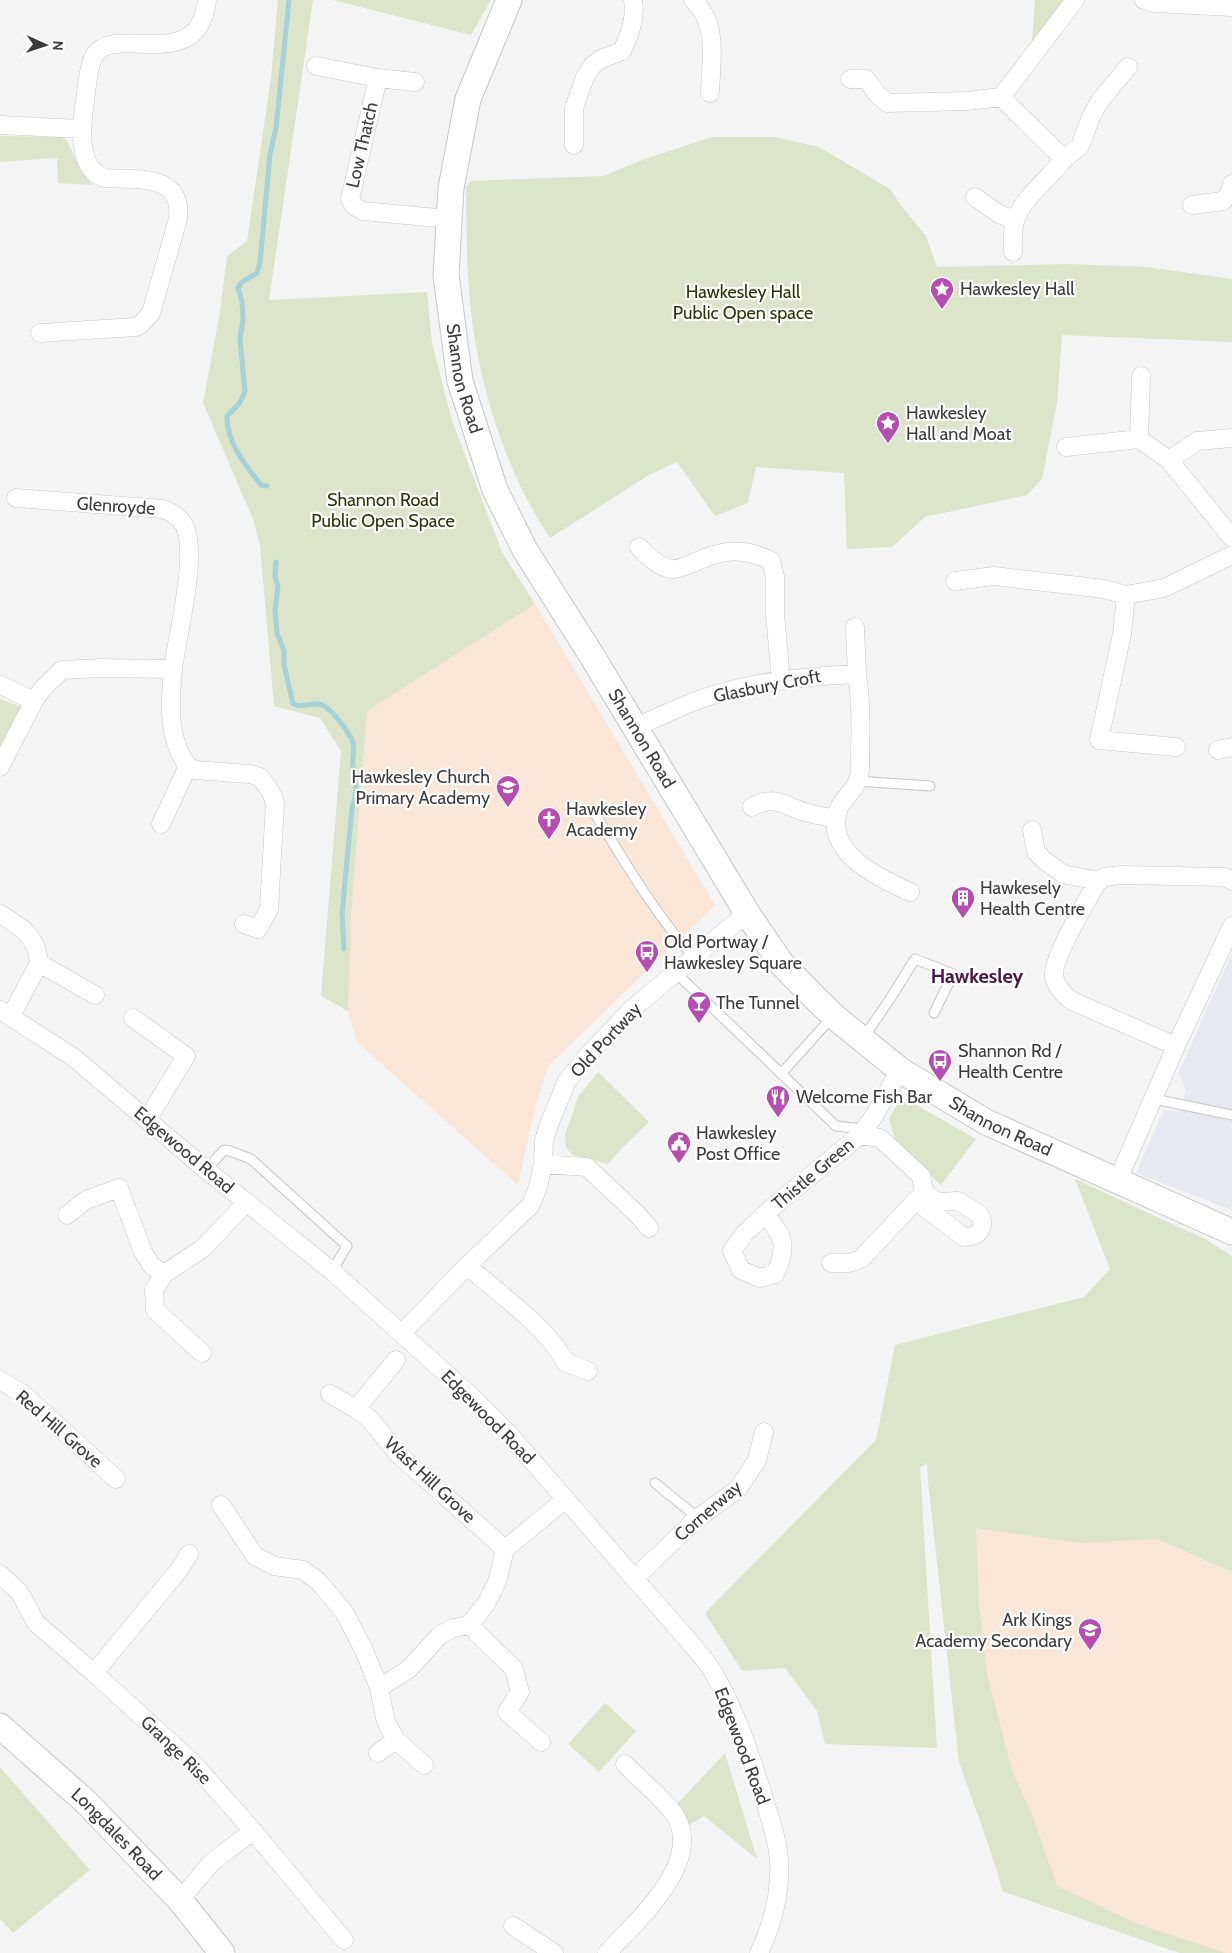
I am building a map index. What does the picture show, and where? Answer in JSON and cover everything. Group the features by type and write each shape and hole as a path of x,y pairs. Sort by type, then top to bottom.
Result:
{"street":[{"path":"40,333 136,327 142,324 150,313 178,219 179,207 171,191 158,182 97,176 86,160 81,129 87,86 94,56 102,48 115,45 176,43 191,36 206,9 207,0"},
{"name":"Shannon Road","path":"508,0 468,99 451,188 446,275 460,381 494,490 525,550 747,913 781,963 833,1016 900,1070 986,1122 1232,1232"},
{"path":"574,145 574,108 585,77 592,66 601,59 622,51 635,13 633,0"},
{"path":"693,0 703,12 709,24 712,44 710,93"},
{"path":"850,79 866,79 877,94 887,103 967,102 1001,97 1075,0"},
{"path":"1144,0 1155,3 1232,7"},
{"name":"Low Thatch","path":"316,66 378,78 415,82"},
{"path":"1013,252 1015,220 1024,203 1064,159 1080,146 1091,116 1099,102 1128,66"},
{"name":"Low Thatch","path":"378,78 350,199 354,206 363,212 448,219"},
{"path":"1001,97 1064,159"},
{"path":"0,125 81,129"},
{"path":"1192,205 1223,201 1230,192 1232,184"},
{"path":"975,197 999,214 1015,220"},
{"path":"1139,439 1141,376"},
{"path":"1168,460 1196,441 1232,438"},
{"path":"1066,448 1139,439 1168,460 1232,538"},
{"name":"Glenroyde","path":"16,498 163,509 173,513 183,522 188,539 189,554 180,631 173,669 172,727 175,743 188,766"},
{"path":"639,547 657,564 672,570 684,567 712,554 732,551 753,553 771,561 775,576 775,614 781,680"},
{"path":"955,581 994,576 1104,589 1126,595 1164,588 1232,555"},
{"path":"1126,595 1122,634 1099,740 1176,747"},
{"path":"855,627 861,702 859,777 840,807 836,819 838,836 847,852 855,861 882,880 910,892"},
{"path":"0,767 34,701 46,684 62,670 100,668 173,669"},
{"name":"Glasbury Croft","path":"635,727 709,696 781,680 817,675 858,674"},
{"path":"0,685 34,701"},
{"path":"161,824 188,766 195,770 250,774 260,777 271,792 275,803 269,909 258,929 244,924"},
{"path":"752,807 760,802 779,801 804,812 836,819"},
{"path":"1032,830 1036,852 1045,861 1063,874 1098,881"},
{"path":"1176,1046 1072,1001 1064,995 1054,975 1056,959 1098,881 1104,877 1121,874 1225,877 1232,881"},
{"name":"Old Portway","path":"402,1333 467,1266 531,1205 538,1187 543,1164 544,1140 567,1081 589,1054 632,1010 747,913"},
{"path":"0,914 18,924 31,936 38,950 39,964 6,1013"},
{"path":"1117,1182 1176,1046 1232,926"},
{"path":"39,964 95,995"},
{"name":"Edgewood Road","path":"6,1013 73,1057 206,1170 332,1271 472,1397 508,1432 635,1578 712,1671 732,1708 758,1778 774,1830 779,1861 778,1892 770,1924 759,1953"},
{"path":"134,1018 186,1056 147,1120"},
{"name":"Thistle Green","path":"765,1214 862,1132 874,1116 900,1070"},
{"name":"Thistle Green","path":"831,1263 849,1263 861,1259 920,1197 920,1176 880,1138 862,1132"},
{"path":"543,1164 587,1167 638,1215 648,1228"},
{"path":"67,1215 86,1200 119,1188 143,1252 152,1266 164,1274"},
{"path":"202,1353 155,1310 154,1290 164,1274 202,1249 247,1202"},
{"path":"467,1266 531,1321 559,1350 565,1362 588,1371"},
{"path":"356,1409 396,1360"},
{"name":"Red Hill Grove","path":"0,1380 23,1394 116,1479"},
{"name":"Wast Hill Grove","path":"330,1394 369,1418 398,1454 505,1549"},
{"name":"Cornerway","path":"635,1578 698,1518 738,1489 757,1460 764,1432"},
{"path":"379,1688 409,1669 440,1635 453,1628 469,1625 486,1604 498,1582 505,1549 566,1499"},
{"path":"222,1504 255,1556 274,1566 303,1570 318,1581 344,1612 364,1650 379,1688 386,1722 396,1740 424,1765"},
{"path":"94,1673 179,1570 189,1554"},
{"name":"Grange Rise","path":"0,1574 20,1593 36,1623 193,1763 253,1831 344,1940"},
{"path":"469,1625 514,1669 520,1692 507,1712 541,1742"},
{"name":"Longdales Road","path":"0,1726 86,1802 180,1900 222,1953"},
{"path":"378,1753 396,1740"},
{"path":"607,1953 648,1909 670,1878 678,1866 683,1840 677,1819 664,1803 625,1764"},
{"path":"180,1900 212,1862 253,1831"},
{"path":"514,1926 554,1953"}],"lane":[{"path":"857,781 930,786"},
{"path":"592,809 669,930 694,957"},
{"path":"862,1039 890,999 914,959 953,974 934,1013"},
{"path":"675,972 836,1126 862,1132"},
{"path":"781,1074 833,1016"},
{"path":"1154,1099 1232,1115"},
{"path":"206,1170 224,1150 230,1150 252,1159 347,1246 332,1271"},
{"path":"655,1483 698,1518"}],"shaded area":[{"name":"Hawkesley Church Primary Academy","path":"535,604 715,905 548,1066 532,1120 518,1185 357,1042 348,1011 351,917 367,711"},
{"path":"1232,953 1232,1210 1136,1173 1164,1110 1179,1111 1186,1091 1179,1072"},
{"name":"Ark Kings Academy Secondary","path":"927,1439 1232,1572 1232,1953 1180,1953 1002,1891 955,1730"}],"green space":[{"name":"Shannon Road Public Open Space","path":"278,0 313,0 269,300 427,292 432,343 452,421 502,552 535,604 367,711 351,917 348,1011 321,996 341,751 320,718 274,706 260,545 253,519 203,403 220,312 227,256 247,241 271,78"},
{"path":"333,0 491,0 471,35"},
{"path":"1035,0 1065,0 1032,41"},
{"path":"0,136 61,137 67,141 78,164 92,185 58,183 57,158 0,162"},
{"name":"Hawkesley Hall Public Open space","path":"712,137 774,137 819,147 890,189 926,236 937,267 1068,264 1147,267 1232,279 1232,342 1062,335 1057,403 1042,479 1027,495 925,517 892,547 847,549 844,473 756,467 748,503 715,516 677,462 649,475 550,538 518,482 505,451 485,387 472,322 467,251 466,187 471,181 603,176 642,160"},
{"path":"0,699 20,706 21,713 0,756"},
{"path":"598,1072 649,1122 608,1164 573,1155 566,1148 565,1135 578,1097"},
{"path":"911,1102 976,1139 941,1185 896,1144 889,1119 898,1103"},
{"path":"1075,1179 1205,1239 1232,1256 1232,1572 1157,1539 1081,1543 976,1528 979,1606 987,1674 1012,1771 1033,1817 1057,1886 1140,1925 1225,1953 1180,1953 1002,1891 999,1875 959,1762 927,1463 920,1468 937,1748 825,1744 817,1711 785,1668 742,1671 705,1613 876,1440 895,1345 1084,1297 1110,1269"},
{"path":"605,1703 636,1731 599,1772 568,1744"},
{"path":"725,1753 757,1859 704,1816 689,1825 677,1804"},
{"path":"0,1767 90,1870 13,1933 0,1919"}],"waterway":[{"path":"267,486 261,485 238,453 230,435 227,416 239,404 245,392 240,338 243,320 242,301 238,288 242,282 257,273 260,262 270,154 276,128 289,0"},
{"path":"276,562 275,577 278,586 275,610 277,633 284,651 284,665 293,704 300,706 319,704 326,707 345,728 354,746 353,763 356,791 352,808 342,914 344,949"}],"place":[{"name":"Hawkesley Hall","path":"942,310"},
{"name":"Hawkesley Hall and Moat","path":"888,444"},
{"name":"Hawkesley Church Primary Academy","path":"508,808"},
{"name":"Hawkesley Academy","path":"549,840"},
{"name":"Hawkesely Health Centre","path":"963,919"},
{"name":"Old Portway / Hawkesley Square","path":"647,973"},
{"name":"The Tunnel","path":"699,1024"},
{"name":"Shannon Rd / Health Centre","path":"940,1082"},
{"name":"Welcome Fish Bar","path":"778,1118"},
{"name":"Hawkesley Post Office","path":"679,1164"},
{"name":"Ark Kings Academy Secondary","path":"1090,1651"}],"district":[{"name":"Hawkesley","path":"977,976"}]}
